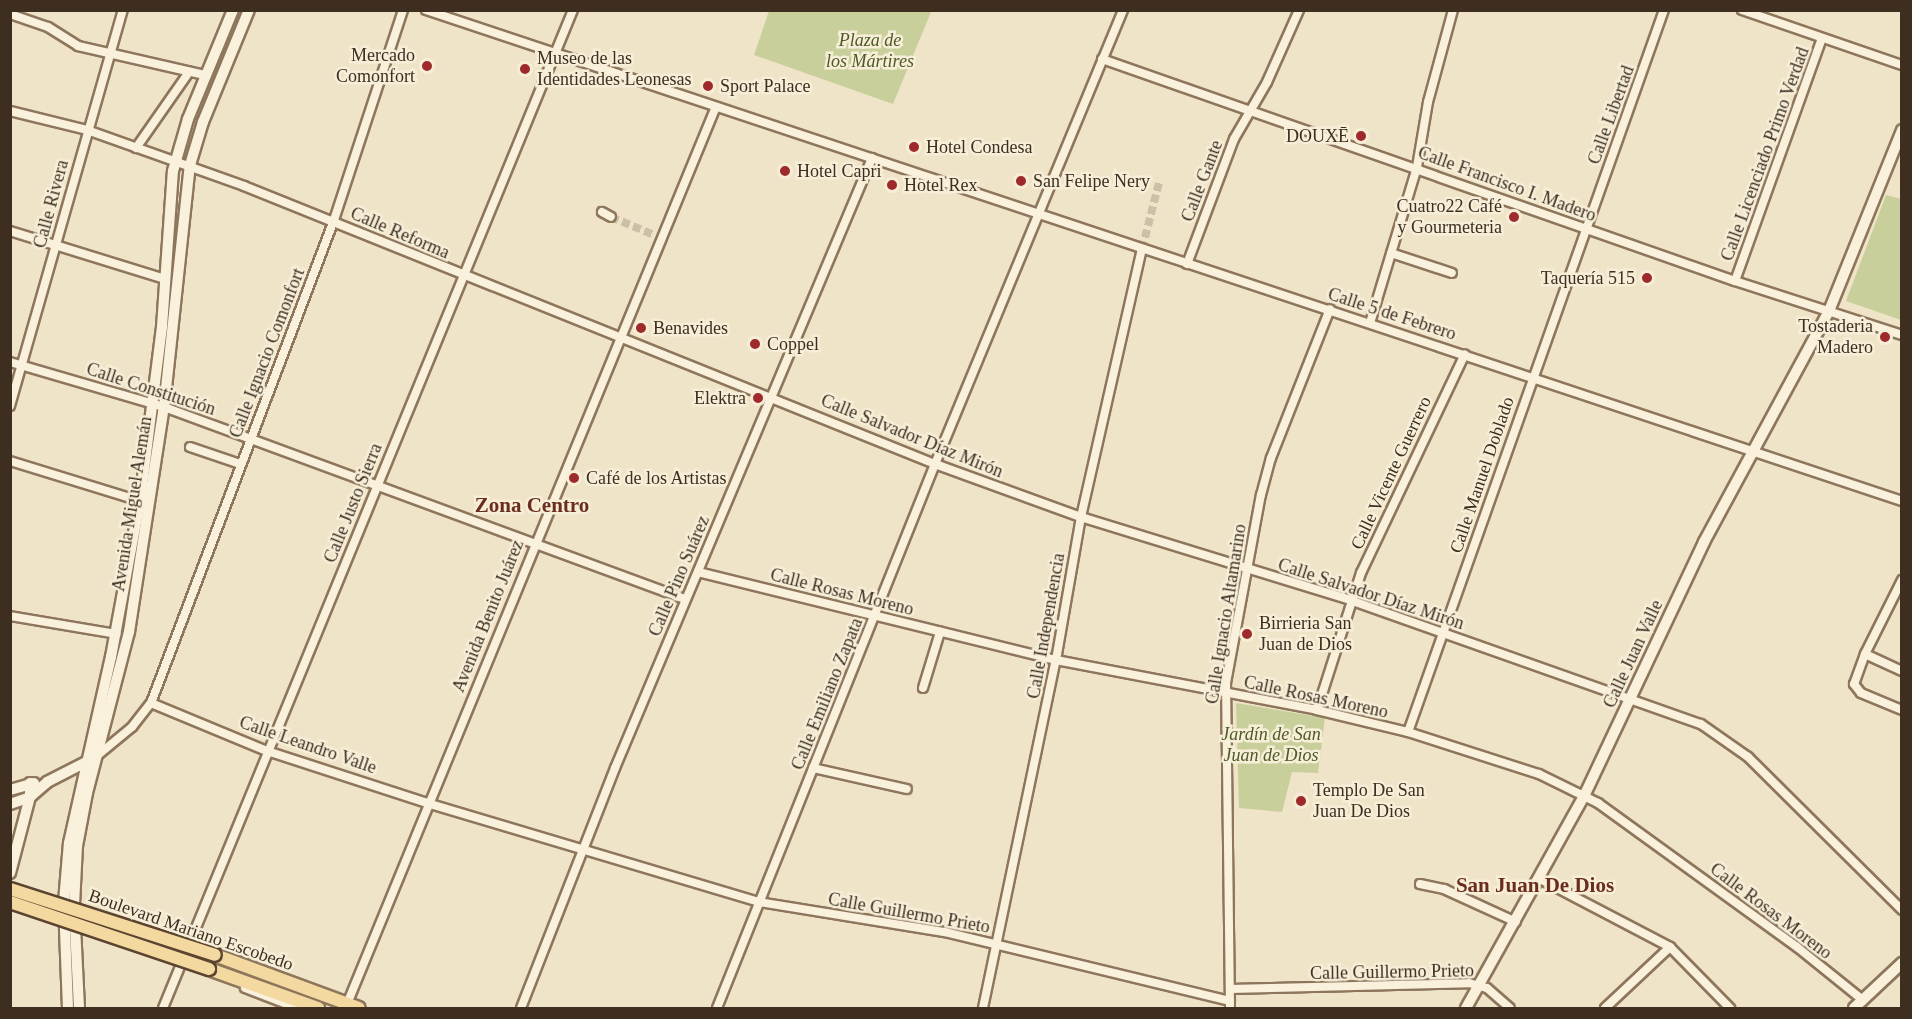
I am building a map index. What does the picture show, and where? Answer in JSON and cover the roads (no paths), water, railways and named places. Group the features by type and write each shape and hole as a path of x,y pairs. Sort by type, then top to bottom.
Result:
{"main road":[{"name":"Avenida Miguel Alemán","path":"68,1008 69,843 116,634 159,405 165,279 176,161 205,75 233,10"},
{"name":"Avenida Miguel Alemán","path":"69,903 80,830 129,632 190,165 198,135 249,10"},
{"name":"Calle Juan Valle","path":"1466,1008 1540,879 1585,794 1704,542 1828,311 1902,130"},
{"path":"10,804 30,796 47,782 98,755"},
{"path":"10,790 30,783 47,782"},
{"path":"10,873 30,796 30,783"},
{"name":"Boulevard Mariano Escobedo","path":"10,887 211,952 353,1006"},
{"name":"Boulevard Mariano Escobedo","path":"10,902 318,1008"},
{"name":"Avenida Miguel Alemán","path":"70,928 79,1008"},
{"path":"1854,1008 1902,963"}],"street":[{"name":"Calle Rivera","path":"10,406 123,10"},
{"name":"Calle Ignacio Comonfort","path":"151,702 334,220 403,10"},
{"name":"Calle 5 de Febrero","path":"426,10 715,109 872,158 1040,216 1533,376 1902,501"},
{"name":"Calle Justo Sierra","path":"163,1008 376,484 573,10"},
{"name":"Calle Emiliano Zapata","path":"717,1008 935,464 1040,216 1123,10"},
{"name":"Calle Gante","path":"1187,264 1234,140 1299,10"},
{"path":"1370,323 1417,167 1428,102 1453,10"},
{"name":"Calle Libertad","path":"1587,229 1664,10"},
{"path":"1742,10 1902,65"},
{"path":"10,14 48,27 70,43 205,75"},
{"name":"Calle Licenciado Primo Verdad","path":"1735,281 1822,38"},
{"name":"Calle Francisco I. Madero","path":"1102,60 1417,167 1735,281 1902,334"},
{"path":"136,148 189,72"},
{"name":"Avenida Benito Juárez","path":"353,1006 427,804 620,339 658,237 715,109"},
{"name":"Calle Reforma","path":"10,111 87,130 190,165 334,220 463,276 620,339 774,396"},
{"name":"Calle Pino Suárez","path":"521,1008 685,599 774,396 872,158"},
{"path":"602,212 611,217"},
{"name":"Calle Manuel Doblado","path":"1408,732 1587,229"},
{"path":"10,231 165,279"},
{"name":"Calle Independencia","path":"983,1008 1056,660 1081,516 1142,249"},
{"path":"1390,253 1452,273"},
{"name":"Calle Ignacio Altamarino","path":"1230,1005 1225,694 1246,569 1271,458 1330,309"},
{"name":"Calle Vicente Guerrero","path":"1317,710 1350,600 1465,354"},
{"name":"Calle Constitución","path":"10,362 159,405 685,599"},
{"name":"Calle Salvador Díaz Mirón","path":"774,396 935,464 1081,516 1350,600 1701,724 1735,744 1902,910"},
{"path":"190,447 240,464"},
{"path":"10,461 140,501"},
{"name":"Calle Rosas Moreno","path":"698,572 1056,660 1317,710 1408,732 1510,764 1585,794 1797,947 1863,1000"},
{"path":"1902,580 1855,678 1856,689 1902,710"},
{"path":"10,616 116,634"},
{"path":"923,688 940,632"},
{"path":"1865,654 1902,671"},
{"path":"98,755 132,727 151,702"},
{"name":"Calle Leandro Valle","path":"151,702 267,751 427,804 584,849"},
{"path":"813,768 907,789"},
{"name":"Calle Guillermo Prieto","path":"584,849 759,902 916,926 997,944 1230,1005"},
{"path":"1540,879 1670,947 1730,1008"},
{"path":"1420,884 1444,889 1516,922"},
{"path":"10,887 69,903 211,952"},
{"path":"10,909 203,969 297,1008"},
{"path":"1605,1008 1670,947"},
{"path":"203,969 198,956 211,952"},
{"name":"Calle Guillermo Prieto","path":"1230,989 1480,984 1510,1008"}],"tunnel":[{"path":"1142,249 1160,179"},
{"path":"611,217 654,235"}],"place":[{"name":"Mercado Comonfort","path":"427,66"},
{"name":"Museo de las Identidades Leonesas","path":"525,69"},
{"name":"Sport Palace","path":"708,86"},
{"name":"DOUXĒ","path":"1361,136"},
{"name":"Hotel Condesa","path":"914,147"},
{"name":"Hotel Capri","path":"785,171"},
{"name":"San Felipe Nery","path":"1021,181"},
{"name":"Hotel Rex","path":"892,185"},
{"name":"Cuatro22 Café y Gourmeteria","path":"1514,217"},
{"name":"Taquería 515","path":"1647,278"},
{"name":"Benavides","path":"641,328"},
{"name":"Tostaderia Madero","path":"1885,337"},
{"name":"Coppel","path":"755,344"},
{"name":"Elektra","path":"758,398"},
{"name":"Café de los Artistas","path":"574,478"},
{"name":"Birrieria San Juan de Dios","path":"1247,634"},
{"name":"Templo De San Juan De Dios","path":"1301,801"}],"district":[{"name":"Zona Centro","path":"532,505"},
{"name":"San Juan De Dios","path":"1535,885"}],"park label":[{"name":"Plaza de los Mártires","path":"870,51"},
{"name":"Jardín de San Juan de Dios","path":"1271,745"}]}
